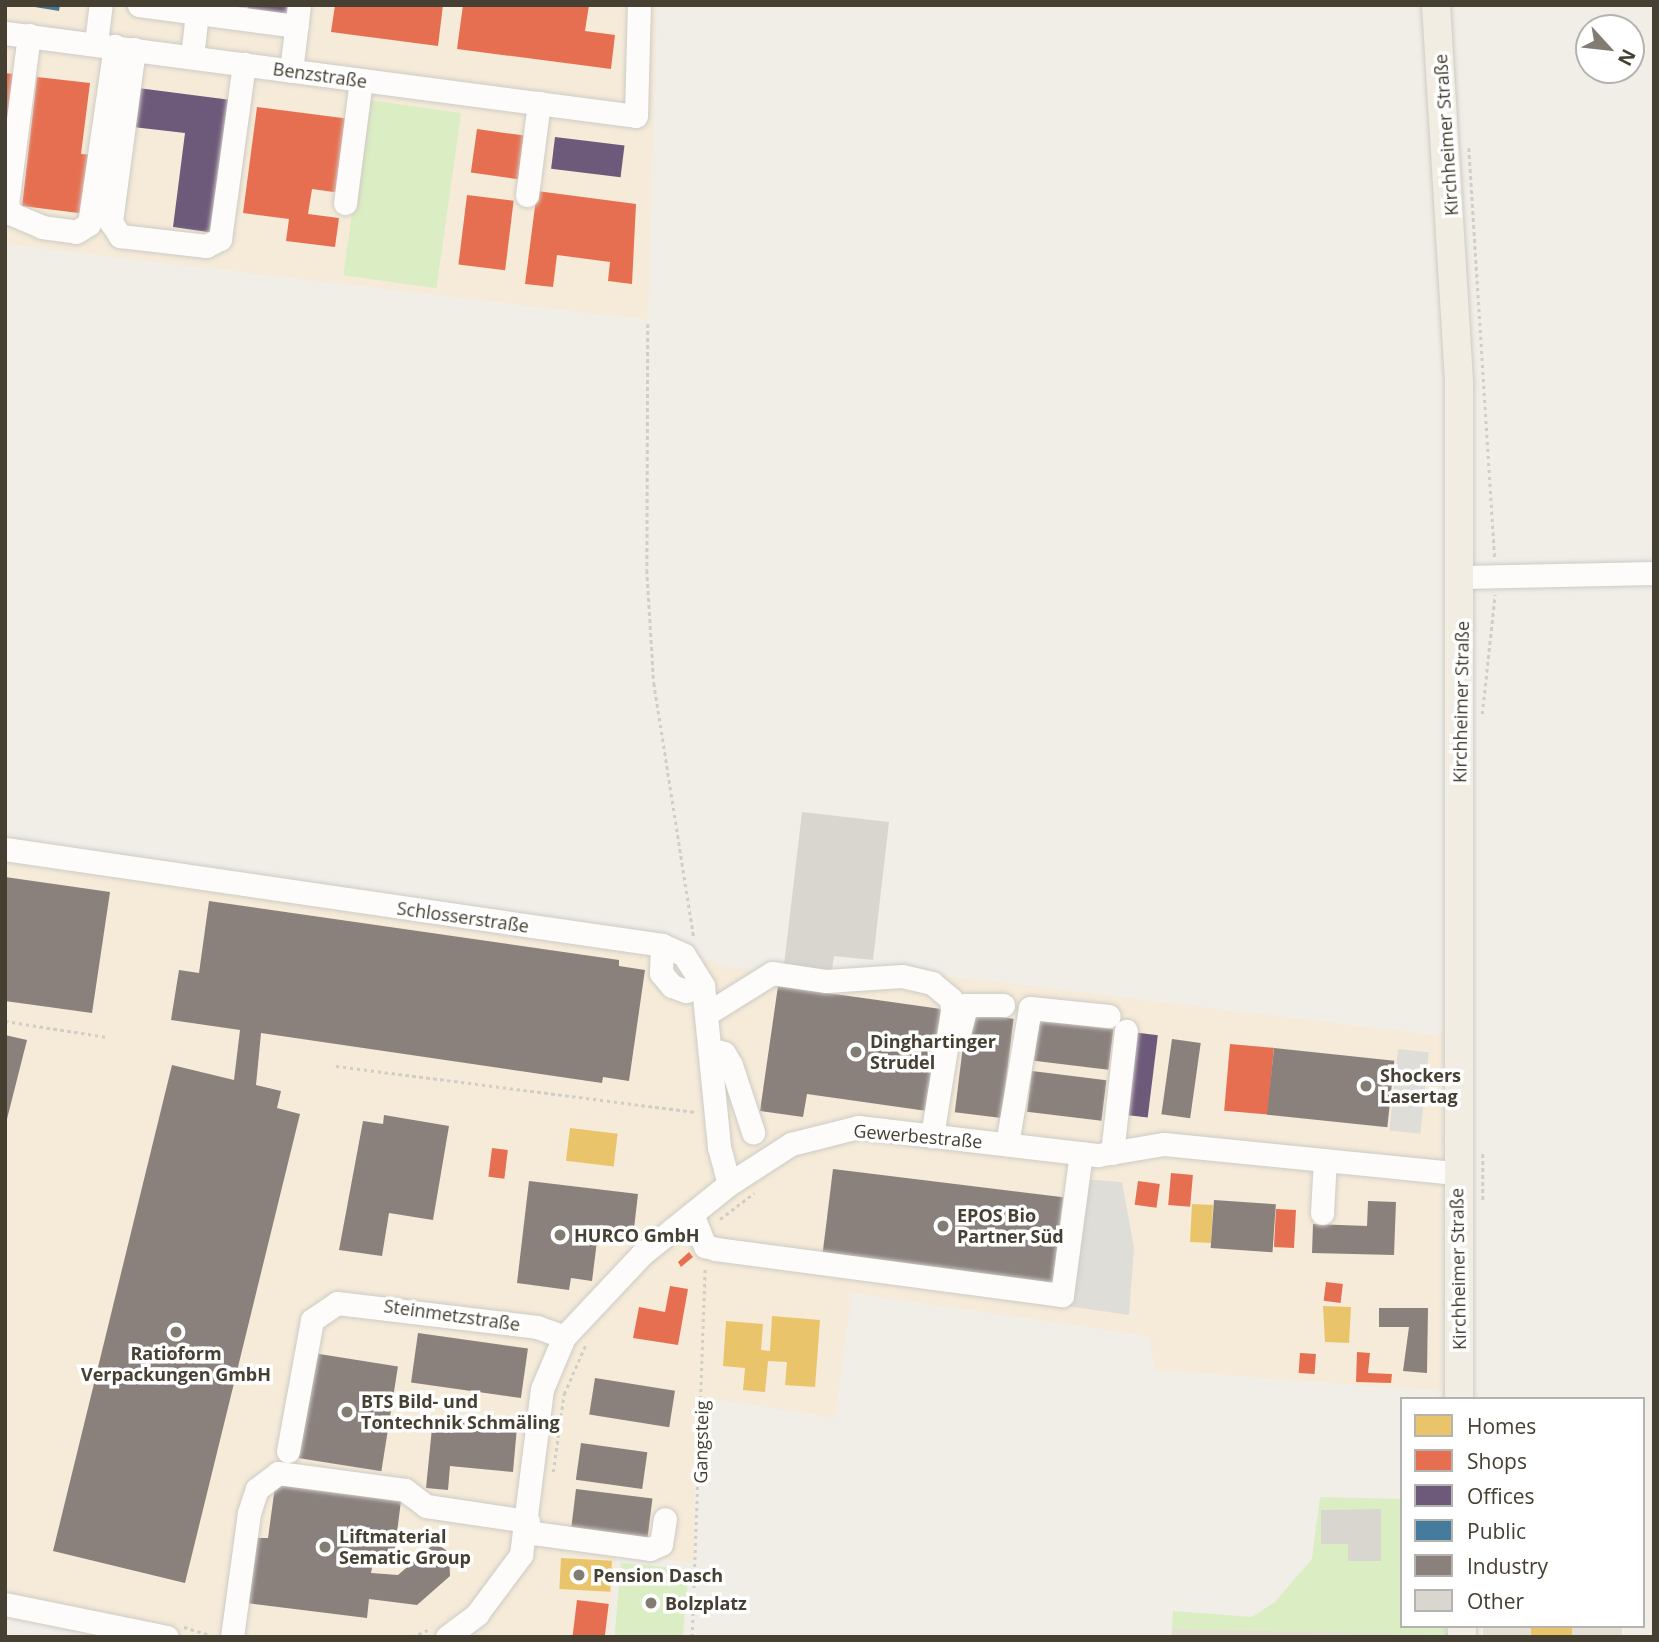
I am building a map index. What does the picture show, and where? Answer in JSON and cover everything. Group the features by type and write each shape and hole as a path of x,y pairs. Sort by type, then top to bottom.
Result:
{"main road":[{"name":"Kirchheimer Straße","path":"1436,5 1453,207 1462,577 1456,1173 1459,1397"}],"street":[{"path":"101,5 115,46 111,222 120,236 206,246 219,239 244,64"},
{"path":"139,5 197,13 298,15 291,71"},
{"name":"Benzstraße","path":"5,33 636,116 639,5"},
{"path":"192,57 197,13"},
{"path":"29,36 7,205 12,214 42,227 76,232 89,224 115,46"},
{"path":"345,203 361,80"},
{"path":"527,195 539,103"},
{"path":"1462,577 1654,573"},
{"path":"1495,576 1527,583 1654,584"},
{"name":"Schlosserstraße","path":"5,849 662,945 695,964"},
{"path":"662,945 661,973 672,986 686,991 703,986"},
{"path":"695,964 708,1013 717,1113 729,1184"},
{"path":"708,1013 772,973 826,981 902,976 932,983 951,999 952,1011 939,1136"},
{"path":"939,1136 966,1004 1003,1005"},
{"path":"1007,1144 1030,1008 1118,1024 1112,1153"},
{"path":"712,1050 724,1053 731,1065 753,1132"},
{"name":"Gewerbestraße","path":"457,1635 502,1586 521,1555 527,1527 542,1389 565,1337 606,1287 729,1184 791,1144 824,1132 858,1127 1081,1153 1112,1153 1164,1144 1456,1173"},
{"path":"692,1214 705,1246 1062,1295 1081,1153"},
{"path":"1322,1213 1325,1160"},
{"name":"Steinmetzstraße","path":"288,1451 312,1320 337,1303 537,1327 565,1337"},
{"path":"232,1637 249,1513 257,1489 278,1473 405,1490 426,1506 650,1549 661,1544 666,1519"},
{"path":"5,1604 167,1637"}],"path":[{"path":"1468,137 1495,576"},
{"path":"648,324 647,570 654,683 687,875 695,964"},
{"path":"5,1021 107,1037"},
{"path":"336,1066 617,1106 717,1113"},
{"name":"Gangsteig","path":"692,1637 705,1246"}],"shaded area":[{"path":"5,5 657,5 648,320 5,244"},
{"path":"5,842 666,938 722,967 830,975 903,971 1443,1036 1441,1391 1155,1370 1149,1336 852,1293 835,1418 695,1396 694,1563 617,1553 608,1637 478,1637 462,1624 438,1637 196,1637 5,1594"},
{"path":"1398,1049 1429,1052 1420,1134 1389,1131"},
{"path":"1082,1179 1122,1182 1134,1248 1129,1315 1067,1306"},
{"path":"1255,1627 1483,1635 1483,1628 1622,1628 1622,1637 1171,1637 1172,1629"}],"green space":[{"path":"368,100 461,113 436,288 343,275"},
{"path":"1320,1497 1400,1499 1400,1628 1446,1628 1446,1635 1172,1629 1173,1611 1252,1617 1275,1602 1312,1559"},
{"name":"Bolzplatz","path":"621,1563 689,1569 683,1637 615,1637"}],"building: Homes":[{"path":"570,1128 618,1134 614,1167 566,1161"},
{"path":"1192,1204 1213,1205 1211,1243 1190,1242"},
{"path":"1323,1306 1351,1307 1349,1343 1325,1342"},
{"path":"772,1316 820,1320 815,1387 785,1385 787,1362 768,1361 765,1392 743,1390 745,1368 723,1366 726,1321 763,1324 761,1350 770,1351"},
{"path":"561,1558 612,1561 610,1592 559,1589"},
{"path":"1531,1628 1572,1628 1572,1637 1531,1637"}],"building: Shops":[{"path":"335,5 443,5 438,46 331,32"},
{"path":"463,5 589,5 585,31 615,35 611,69 457,49"},
{"path":"5,73 13,74 7,129 5,129"},
{"path":"37,77 90,83 81,154 94,155 87,214 22,206"},
{"path":"257,107 350,119 341,193 312,189 308,214 339,218 335,247 286,241 289,219 243,213"},
{"path":"477,129 526,136 519,179 471,173"},
{"path":"537,191 636,204 632,284 608,281 610,262 557,255 553,287 525,284"},
{"path":"467,195 514,201 505,270 458,264"},
{"path":"1230,1044 1274,1048 1268,1115 1224,1111"},
{"path":"492,1148 508,1150 504,1179 488,1177"},
{"path":"1171,1173 1193,1175 1190,1207 1168,1205"},
{"path":"1138,1181 1160,1184 1156,1208 1135,1205"},
{"path":"1276,1209 1296,1210 1294,1248 1274,1247"},
{"path":"689,1252 693,1257 681,1267 678,1262"},
{"path":"1326,1282 1343,1284 1341,1303 1324,1301"},
{"path":"670,1286 688,1289 678,1345 633,1338 639,1307 665,1312"},
{"path":"1357,1352 1370,1353 1368,1373 1392,1374 1391,1383 1356,1382"},
{"path":"1300,1353 1316,1354 1315,1374 1299,1373"},
{"path":"577,1600 609,1604 605,1637 572,1637"}],"building: Offices":[{"path":"248,5 294,5 292,16 247,11"},
{"path":"138,88 231,100 214,233 173,227 185,133 133,127"},
{"path":"555,137 624,146 621,177 551,169"},
{"path":"1132,1032 1158,1035 1148,1118 1122,1114"}],"building: Public":[{"path":"23,5 60,5 59,11"}],"building: Industry":[{"path":"5,877 110,892 92,1013 5,1001"},
{"path":"209,901 619,960 619,966 645,970 629,1081 603,1077 602,1083 261,1033 256,1085 281,1091 277,1108 300,1114 185,1583 53,1551 172,1065 234,1080 240,1030 171,1020 179,970 199,973"},
{"name":"Dinghartinger Strudel","path":"778,986 948,1010 934,1112 807,1094 803,1117 760,1111"},
{"path":"967,1013 1014,1019 1001,1118 955,1112"},
{"path":"1039,1020 1113,1029 1108,1070 1034,1061"},
{"path":"5,1035 27,1040 6,1123 5,1123"},
{"path":"1172,1039 1201,1043 1190,1118 1161,1114"},
{"path":"1274,1048 1394,1061 1387,1127 1267,1115"},
{"path":"1032,1071 1106,1080 1101,1121 1027,1112"},
{"path":"384,1115 449,1126 433,1220 389,1213 382,1256 339,1250 363,1121 383,1124"},
{"name":"EPOS Bio Partner Süd","path":"833,1169 1063,1197 1053,1285 822,1256"},
{"name":"HURCO GmbH","path":"529,1181 638,1194 633,1237 598,1233 592,1281 571,1278 569,1290 517,1283"},
{"path":"1214,1200 1276,1204 1273,1252 1211,1248"},
{"path":"1368,1201 1396,1202 1394,1255 1312,1253 1313,1224 1367,1226"},
{"path":"1379,1308 1428,1308 1427,1373 1403,1371 1409,1327 1379,1327"},
{"path":"418,1333 528,1348 521,1398 411,1383"},
{"name":"BTS Bild- und Tontechnik Schmäling","path":"313,1353 398,1366 381,1471 296,1458"},
{"path":"595,1378 675,1391 669,1427 589,1415"},
{"path":"433,1418 517,1427 513,1472 450,1466 448,1490 426,1488"},
{"path":"581,1443 647,1452 642,1489 576,1480"},
{"name":"Liftmaterial Sematic Group","path":"276,1479 402,1493 394,1556 375,1553 371,1573 398,1575 435,1543 449,1552 450,1576 417,1605 369,1599 367,1618 247,1603 257,1538 268,1538"},
{"path":"576,1489 652,1498 648,1538 571,1529"}],"building: Other":[{"path":"802,812 889,822 873,960 834,956 832,970 784,965"},
{"path":"1381,1509 1381,1561 1348,1561 1348,1544 1321,1544 1321,1510"}],"place":[{"name":"Dinghartinger Strudel","path":"856,1052"},
{"name":"Shockers Lasertag","path":"1366,1086"},
{"name":"EPOS Bio Partner Süd","path":"943,1226"},
{"name":"HURCO GmbH","path":"560,1235"},
{"name":"Ratioform Verpackungen GmbH","path":"176,1332"},
{"name":"BTS Bild- und Tontechnik Schmäling","path":"347,1412"},
{"name":"Liftmaterial Sematic Group","path":"325,1547"},
{"name":"Pension Dasch","path":"579,1575"},
{"name":"Bolzplatz","path":"651,1603"}]}
